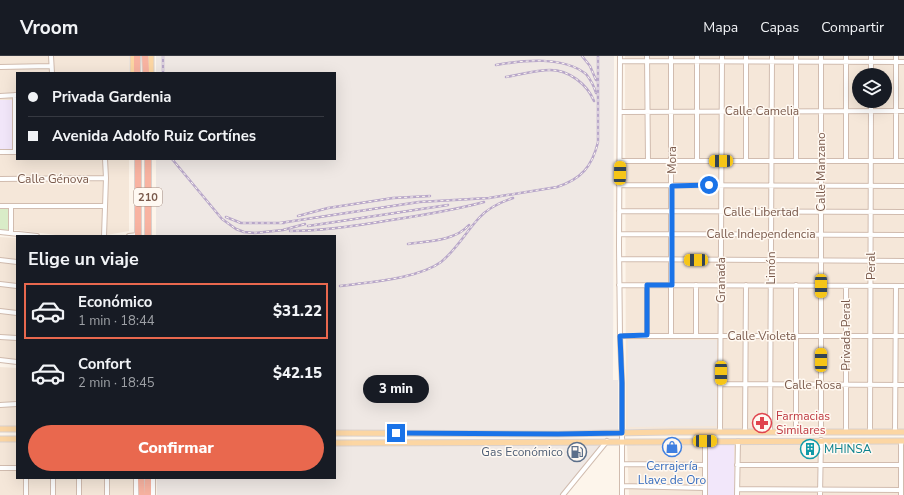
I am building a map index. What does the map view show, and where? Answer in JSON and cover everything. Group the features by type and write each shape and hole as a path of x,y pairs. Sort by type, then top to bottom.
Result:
{"highway":[{"path":"137,56 137,72"},
{"path":"146,56 146,72"},
{"name":"210","path":"137,160 138,235"},
{"name":"210","path":"148,235 149,160"},
{"path":"141,479 142,495"},
{"path":"148,479 148,495"}],"main road":[{"path":"133,56 133,72"},
{"path":"151,56 151,72"},
{"path":"0,429 16,429"},
{"path":"336,433 558,434 904,432"},
{"path":"0,439 16,439"},
{"path":"336,443 820,440 903,441"}],"street":[{"path":"51,56 52,72"},
{"path":"620,56 619,285 622,383 622,495"},
{"path":"647,56 648,161"},
{"name":"Mora","path":"672,56 672,336"},
{"path":"697,56 697,161"},
{"name":"Granada","path":"720,432 722,285 722,56"},
{"path":"746,56 746,161"},
{"name":"Limón","path":"770,432 772,56"},
{"path":"796,56 796,161"},
{"name":"Calle Manzano","path":"821,56 821,432"},
{"path":"846,56 846,161"},
{"path":"871,56 871,68"},
{"path":"896,56 896,161"},
{"path":"620,61 904,62"},
{"path":"0,67 52,66"},
{"path":"0,96 16,95 16,152 0,152"},
{"name":"Peral","path":"870,432 871,111"},
{"name":"Calle Camelia","path":"620,112 904,111"},
{"path":"104,160 106,178 104,235"},
{"path":"620,161 904,161"},
{"name":"Calle Génova","path":"0,179 106,178"},
{"path":"619,185 904,186"},
{"path":"0,206 104,206"},
{"path":"10,233 11,206"},
{"name":"Calle Libertad","path":"619,211 904,212"},
{"path":"0,232 28,235"},
{"name":"Calle Independencia","path":"619,234 904,235"},
{"path":"619,259 904,261"},
{"path":"0,260 16,262"},
{"path":"0,284 16,286"},
{"path":"619,285 904,286"},
{"path":"647,285 647,335"},
{"path":"696,285 696,336"},
{"path":"745,432 746,285"},
{"path":"796,286 796,432"},
{"name":"Privada Peral","path":"846,286 846,432"},
{"path":"895,432 896,286"},
{"path":"0,311 16,313"},
{"name":"Calle Violeta","path":"620,336 904,336"},
{"path":"0,337 16,338"},
{"path":"0,360 16,362"},
{"name":"Calle Rosa","path":"721,384 904,385"},
{"path":"0,404 16,404"},
{"path":"820,440 820,495"},
{"path":"563,495 607,441"},
{"path":"705,441 705,495"},
{"path":"737,495 738,441"},
{"path":"901,495 903,441"},
{"path":"622,464 705,465"},
{"path":"737,465 901,465"},
{"path":"0,468 16,468"},
{"path":"26,479 26,495"},
{"path":"52,479 53,495"},
{"path":"79,479 79,495"},
{"path":"107,479 107,495"},
{"path":"136,479 136,495"},
{"path":"153,479 153,495"},
{"path":"622,486 705,488"},
{"path":"737,489 901,490"}],"shaded area":[{"path":"0,56 129,56 129,72 16,72 16,160 129,160 129,231 107,235 56,235 17,230 0,230"},
{"path":"156,56 614,56 613,380 618,380 618,430 336,430 336,235 156,235 156,160 336,160 336,72 156,72"},
{"path":"625,56 904,56 904,429 626,429"},
{"path":"0,100 12,100 13,149 0,149"},
{"path":"0,237 16,238 16,360 0,358"},
{"path":"628,340 717,340 717,426 628,427"},
{"path":"0,367 16,368 16,426 0,426"},
{"path":"0,437 16,437 16,479 145,479 145,495 0,495"},
{"path":"627,444 904,444 904,495 629,495"},
{"path":"602,445 561,495 157,495 157,479 336,479 336,446"},
{"path":"708,445 734,445 735,495 708,495"}],"green space":[{"path":"0,208 8,208 8,230 0,230"}],"railway":[{"path":"163,56 163,72"},
{"path":"582,56 590,66 596,80"},
{"path":"280,223 419,202 489,198 557,187 573,180 589,165 596,151 598,142 598,56"},
{"path":"496,65 531,61 566,64 577,68 586,74 596,93"},
{"path":"506,77 544,70 564,72 582,84 587,89 594,101"},
{"path":"173,160 222,219 236,229 244,232 255,233 283,230 305,224"},
{"path":"298,216 328,208 393,198 430,196"},
{"path":"340,286 392,279 431,268 441,262 451,252 474,223 486,211 504,201 513,198"},
{"path":"290,231 361,225 434,213 484,202"},
{"path":"308,226 448,205"},
{"path":"226,217 241,223 284,223"},
{"path":"408,244 449,237 463,230 469,225"}],"place":[{"name":"Farmacias Similares","path":"762,423"},
{"name":"Cerrajería Llave de Oro","path":"672,447"},
{"name":"MHINSA","path":"810,449"},
{"name":"Gas Económico","path":"577,452"}],"route":[{"path":"396,433 622,433 620,336 647,335 647,285 672,285 672,186 709,185"}]}
